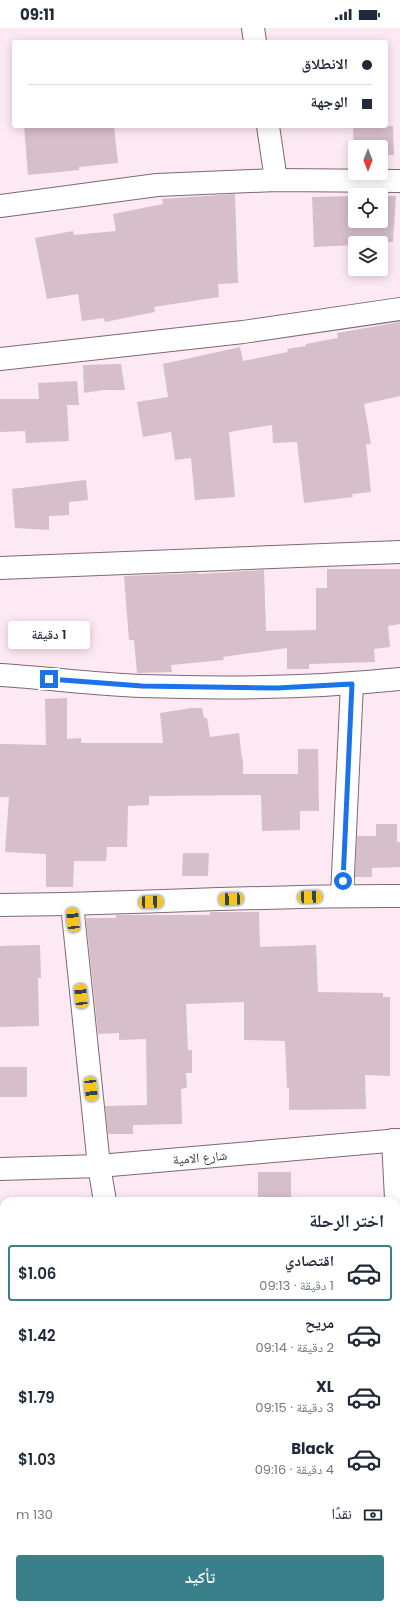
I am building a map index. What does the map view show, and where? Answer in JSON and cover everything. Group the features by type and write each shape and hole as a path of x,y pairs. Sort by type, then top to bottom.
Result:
{"street":[{"path":"253,28 255,40"},
{"path":"268,128 276,180"},
{"path":"0,206 157,185 276,180 400,181"},
{"path":"0,359 243,332 400,309"},
{"path":"0,568 400,552"},
{"path":"0,675 142,686 277,688 352,684 400,679"},
{"path":"342,896 352,684"},
{"path":"0,905 342,896 400,896"},
{"path":"72,904 104,1197"},
{"path":"396,1140 398,1197"},
{"name":"شارع الامية","path":"0,1169 100,1166 396,1140"}],"building":[{"path":"388,126 393,126 394,155 388,155 388,140 353,140 353,128 388,128"},
{"path":"24,128 114,128 118,163 79,167 79,170 28,175"},
{"path":"235,194 238,283 218,284 219,297 154,307 155,312 105,322 104,318 82,321 78,294 47,299 35,238 73,231 74,235 116,231 113,214 163,204 162,199"},
{"path":"348,196 348,228 388,228 388,196 396,196 393,242 388,242 388,236 348,236 348,245 314,247 312,197"},
{"path":"400,322 400,396 364,404 371,444 366,444 371,492 352,494 353,497 304,503 297,442 273,443 272,425 229,432 235,497 195,500 191,458 175,460 171,432 143,437 137,402 168,397 163,364 240,347 243,361 288,352 287,349 338,338 337,333"},
{"path":"121,364 125,390 103,390 84,393 83,365"},
{"path":"77,381 79,405 67,405 69,441 26,443 25,431 0,432 0,399 39,399 38,383"},
{"path":"86,480 88,500 69,502 69,515 49,516 49,530 15,528 12,489"},
{"path":"327,569 400,569 400,624 388,626 390,647 374,649 375,662 309,664 309,669 287,669 287,648 223,657 224,660 171,665 172,672 137,673 134,640 129,640 124,576 264,570 266,631 316,630 316,588 327,588"},
{"path":"67,698 67,739 81,738 81,743 163,743 160,713 202,708 204,718 207,718 210,737 239,733 243,759 243,774 298,774 298,749 318,749 319,811 300,811 300,830 262,831 261,795 149,796 149,805 128,806 127,847 107,847 106,861 74,861 73,887 46,887 46,854 5,852 9,797 0,797 0,744 46,745 45,699"},
{"path":"376,824 397,824 397,842 400,842 400,867 372,868 372,877 355,877 357,836 376,836"},
{"path":"183,853 209,853 208,876 182,876"},
{"path":"210,912 259,912 260,947 316,945 318,992 383,993 383,997 390,997 390,1076 365,1075 366,1109 289,1110 289,1088 287,1088 285,1041 244,1040 244,1002 186,1004 188,1050 192,1050 192,1073 186,1073 187,1088 181,1089 182,1124 133,1125 133,1134 108,1134 105,1106 147,1105 146,1039 119,1040 119,1033 98,1034 86,918 116,918 116,915 210,915"},
{"path":"40,945 41,978 38,978 39,1026 0,1027 0,946"},
{"path":"0,1067 27,1067 27,1097 0,1097"},
{"path":"258,1172 291,1172 291,1197 258,1197"}],"route":[{"path":"49,679 142,686 277,688 352,684 343,881"}]}
